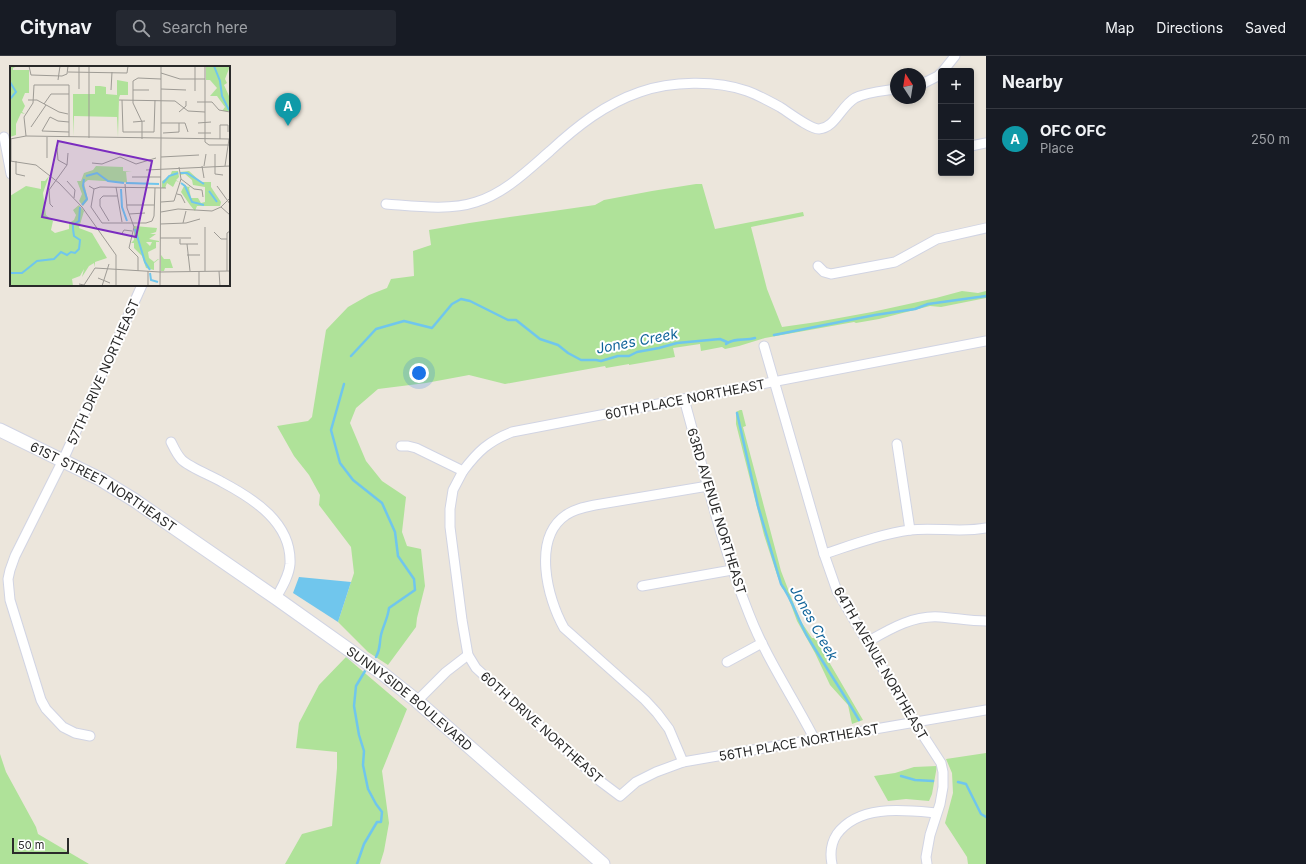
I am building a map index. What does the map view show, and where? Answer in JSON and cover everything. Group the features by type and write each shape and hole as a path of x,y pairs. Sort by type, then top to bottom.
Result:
{"street":[{"path":"945,68 955,56"},
{"path":"926,81 938,74"},
{"path":"386,204 412,206 458,206 489,197 510,185 590,116 626,97 651,88 676,84 702,84 747,91 772,103 817,129 827,127 841,110 854,99 867,94 890,90"},
{"path":"4,137 10,169"},
{"path":"974,145 986,143"},
{"path":"818,266 824,272 831,274 895,262 937,239 986,228"},
{"name":"57TH DRIVE NORTHEAST","path":"90,736 75,733 58,724 46,709 39,694 10,600 8,579 15,556 63,460 142,286"},
{"name":"60TH PLACE NORTHEAST","path":"463,471 481,450 498,438 512,432 986,341"},
{"name":"64TH AVENUE NORTHEAST","path":"764,346 824,554 837,591 915,723 941,763 943,772 943,787 940,804 930,835 926,857 927,864"},
{"name":"63RD AVENUE NORTHEAST","path":"684,399 732,570 762,644 800,711 814,740"},
{"name":"61ST STREET NORTHEAST","path":"0,430 100,479 203,548"},
{"path":"171,442 182,461 224,483 266,511 276,521 283,532 288,549 290,564 287,578 276,598"},
{"path":"897,444 910,530"},
{"path":"401,446 416,448 463,471"},
{"name":"60TH DRIVE NORTHEAST","path":"463,471 453,490 450,509 450,528 468,655 476,668 600,781 620,796"},
{"path":"683,762 669,729 657,713 645,700 564,628 557,615 549,588 546,556 547,541 553,528 566,514 579,509 708,486"},
{"path":"824,554 885,535 910,530 936,528 977,530 986,528"},
{"name":"SUNNYSIDE BOULEVARD","path":"203,548 276,598 417,700 603,864"},
{"path":"642,586 732,570"},
{"path":"867,642 893,627 908,621 925,617 940,617 986,622"},
{"path":"727,662 762,644"},
{"path":"417,700 446,672 468,655"},
{"name":"56TH PLACE NORTHEAST","path":"620,796 636,782 656,772 683,762 986,710"},
{"path":"832,864 831,850 835,838 842,828 850,821 863,815 880,812 904,810 936,813"}],"green space":[{"path":"702,184 715,229 803,212 804,216 751,227 767,289 782,327 872,312 962,291 978,293 986,291 986,298 941,307 930,306 879,319 765,338 725,349 722,347 701,351 700,344 673,348 675,357 606,368 605,366 505,384 469,375 426,383 378,389 356,408 350,423 366,461 382,481 406,497 402,532 407,546 421,549 425,586 416,627 388,665 368,652 338,622 354,573 351,547 319,505 320,495 309,475 294,456 277,426 308,421 312,417 326,330 348,307 369,295 387,288 391,279 414,276 413,251 431,245 429,230 595,205 604,200"},
{"path":"742,410 746,426 743,427 781,571 800,620 812,638 815,638 863,720 852,724 848,705 830,685 815,653 797,621 787,594 782,588 764,535 736,424 736,412"},
{"path":"346,657 407,709 382,771 389,823 384,851 380,864 285,864 302,834 332,826 337,752 296,748 299,723 319,685"},
{"path":"986,753 986,864 968,864 967,857 945,823 953,793 952,773 946,759"},
{"path":"0,754 6,772 36,827 38,834 89,864 0,864"},
{"path":"937,766 932,794 929,801 906,799 888,801 874,776 895,773 914,767"}],"water":[{"path":"299,577 351,582 338,622 293,593"}],"waterway":[{"path":"774,335 875,315 915,309 928,304 986,296"},
{"name":"Jones Creek","path":"351,356 376,329 404,321 432,328 452,304 461,299 470,301 508,320 516,320 540,339 558,345 568,353 581,360 601,361 618,356 629,356 637,352 677,343 720,339 727,342"},
{"path":"726,344 736,340 755,338"},
{"name":"Jones Creek","path":"344,384 331,430 340,463 353,480 382,503 395,532 398,556 414,579 415,590 389,608 381,635 379,651 376,657"},
{"name":"Jones Creek","path":"737,413 758,506 781,584 806,634 859,720"},
{"name":"Jones Creek","path":"357,864 364,844 377,822 381,822 382,812 368,789 363,765 364,751 359,735 354,706 356,686 365,671"},
{"name":"Jones Creek","path":"901,776 915,780 933,781"},
{"name":"Jones Creek","path":"958,782 966,784 981,814 986,817"}],"place":[{"name":"OFC OFC","path":"288,126"}]}
